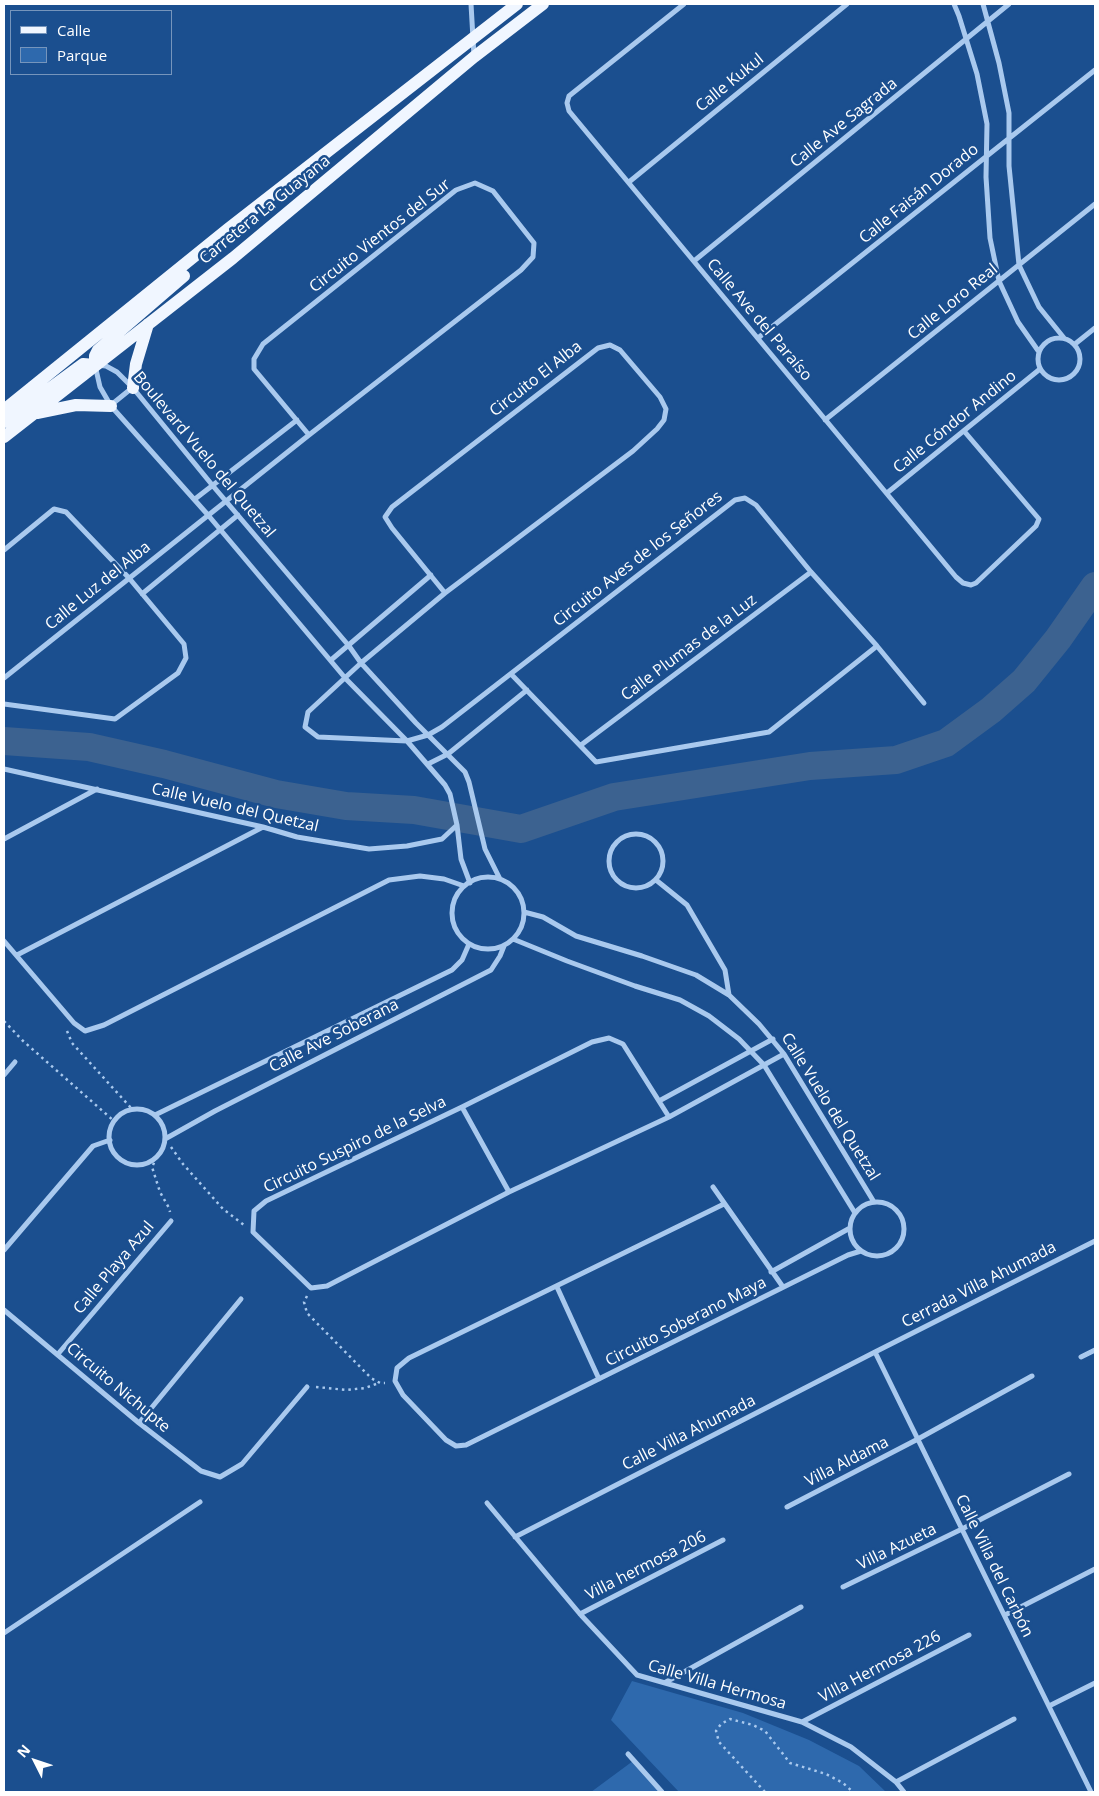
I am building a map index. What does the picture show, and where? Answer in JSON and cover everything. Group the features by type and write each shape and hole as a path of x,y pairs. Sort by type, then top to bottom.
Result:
{"main road":[{"name":"Carretera La Guayana","path":"4,410 228,230 517,4"},
{"name":"Carretera La Guayana","path":"4,437 233,258 474,57 543,4"},
{"path":"4,422 83,364 95,365 95,356 98,350 216,248 228,230"},
{"path":"133,388 136,364 148,324"},
{"path":"34,413 76,405 111,406"}],"street":[{"path":"471,4 474,57"},
{"name":"Calle Ave del Paraíso","path":"684,4 570,96 567,103 569,111 956,577 963,583 971,585 976,583 1036,526 1039,519 964,431"},
{"name":"Calle Kukul","path":"629,182 847,4"},
{"path":"954,4 978,74 987,124 986,177 990,238 999,281 1018,322 1039,352"},
{"path":"982,4 999,63 1009,113 1011,185 1018,265 1039,307 1064,338"},
{"name":"Calle Ave Sagrada","path":"694,261 1008,4"},
{"name":"Calle Faisán Dorado","path":"758,338 1095,70"},
{"name":"Circuito Vientos del Sur","path":"226,501 521,270 533,257 534,243 493,191 475,183 456,190 263,344 254,359 254,369 309,435"},
{"name":"Calle Loro Real","path":"825,420 1095,204"},
{"path":"1075,344 1095,328"},
{"path":"1058,337 1075,344 1081,357 1077,371 1065,380 1058,381 1045,375 1040,369 1038,358 1039,352 1046,342 1058,337"},
{"name":"Circuito El Alba","path":"407,741 318,737 305,727 308,712 361,663 445,594 633,451 657,430 664,420 666,409 660,397 620,350 610,345 598,348 392,507 385,517 445,594"},
{"path":"95,365 100,387 111,406 195,499 330,660 428,764 450,794 467,885"},
{"name":"Boulevard Vuelo del Quetzal","path":"95,365 106,366 117,372 133,388 213,486 349,646 361,663 465,772 485,849 500,879"},
{"name":"Calle Cóndor Andino","path":"886,494 1040,369"},
{"path":"111,406 133,388"},
{"path":"195,499 297,420"},
{"name":"Circuito Aves de los Señores","path":"407,741 428,735 442,727 735,500 745,498 756,505 924,703"},
{"name":"Calle Luz del Alba","path":"4,678 226,501"},
{"path":"4,550 54,509 66,512 129,578 184,644 186,658 178,673 115,719 4,704"},
{"name":"Calle Luz del Alba","path":"142,594 238,515"},
{"name":"Calle Plumas de la Luz","path":"582,745 811,572"},
{"path":"330,660 349,646 430,575"},
{"path":"510,674 582,745 596,762 769,732 877,646"},
{"path":"428,764 448,754 527,690"},
{"name":"Calle Vuelo del Quetzal","path":"4,769 264,827 297,837 369,849 407,846 442,839 457,825"},
{"path":"4,839 97,789"},
{"path":"17,955 264,827"},
{"path":"631,833 641,833 650,836 657,842 663,856 663,866 656,880 648,886 632,888 622,885 615,879 609,868 608,858 615,843 631,833"},
{"path":"4,941 74,1023 85,1031 104,1025 388,880 420,876 444,878 467,885"},
{"path":"488,877 500,879 512,886 520,896 524,912 522,924 513,939 504,946 480,949 461,938 454,928 453,904 459,892 475,880 488,877"},
{"path":"656,880 687,905 725,970 729,995"},
{"name":"Calle Vuelo del Quetzal","path":"524,912 543,918 576,936 696,975 729,995 773,1039 784,1054 874,1202"},
{"name":"Calle Vuelo del Quetzal","path":"513,939 576,964 680,1000 709,1016 739,1039 753,1051 764,1065 855,1213"},
{"name":"Calle Ave Soberana","path":"155,1114 452,970 462,960 469,944"},
{"name":"Calle Ave Soberana","path":"165,1138 491,970 504,946"},
{"name":"Circuito Suspiro de la Selva","path":"253,1232 254,1211 266,1201 592,1042 609,1038 622,1044 669,1117"},
{"path":"659,1101 773,1039"},
{"path":"253,1232 311,1288 327,1286 509,1192 669,1117 784,1054"},
{"path":"4,1075 15,1062"},
{"name":"Circuito Suspiro de la Selva","path":"462,1107 509,1192"},
{"path":"132,1109 144,1110 155,1114 163,1125 165,1138 163,1148 157,1157 148,1163 138,1165 128,1164 119,1158 112,1150 110,1140 110,1130 114,1121 132,1109"},
{"path":"4,1250 93,1146 110,1140"},
{"name":"Circuito Soberano Maya","path":"713,1187 783,1287"},
{"path":"874,1202 890,1204 901,1216 904,1231 898,1246 876,1256 861,1251 855,1245 851,1237 850,1228 855,1213 867,1203 874,1202"},
{"path":"395,1381 397,1368 410,1358 724,1204"},
{"name":"Calle Playa Azul","path":"58,1354 171,1221"},
{"name":"Circuito Soberano Maya","path":"771,1272 850,1228"},
{"name":"Cerrada Villa Ahumada","path":"875,1352 1095,1241"},
{"name":"Circuito Soberano Maya","path":"395,1381 403,1394 446,1440 456,1446 466,1445 848,1255 861,1251"},
{"name":"Circuito Soberano Maya","path":"557,1287 599,1379"},
{"path":"139,1423 241,1299"},
{"name":"Circuito Nichupte","path":"4,1310 139,1423 201,1471 220,1477 242,1464 307,1387"},
{"path":"1081,1357 1095,1350"},
{"name":"Calle Villa del Carbón","path":"875,1352 1091,1792"},
{"name":"Calle Villa Ahumada","path":"515,1537 875,1352"},
{"name":"Villa Aldama","path":"787,1507 918,1439 1032,1376"},
{"name":"Villa Azueta","path":"843,1587 962,1530 1069,1474"},
{"path":"4,1633 200,1502"},
{"name":"Calle Villa Hermosa","path":"487,1503 580,1614 637,1675 802,1722 851,1748 896,1782 904,1792"},
{"name":"Villa hermosa 206","path":"580,1614 724,1540"},
{"path":"1004,1616 1095,1569"},
{"path":"666,1682 801,1607"},
{"name":"VIlla Hermosa 226","path":"802,1722 969,1635"},
{"path":"1049,1706 1095,1683"},
{"path":"896,1782 1014,1719"},
{"path":"628,1754 662,1792"}],"path":[{"path":"4,1021 114,1121"},
{"path":"74,1023 67,1032 72,1043 132,1109"},
{"path":"165,1138 183,1164 223,1210 253,1232"},
{"path":"157,1157 152,1167 160,1192 169,1208 171,1221"},
{"path":"311,1288 304,1302 307,1313 371,1378 380,1382 390,1383 395,1381"},
{"path":"307,1387 347,1390 365,1388 380,1382"},
{"path":"765,1792 719,1742 716,1731 720,1724 730,1719 766,1731 790,1764 826,1774 843,1783 852,1792"}],"green space":[{"path":"632,1681 743,1713 809,1740 859,1766 886,1792 679,1792 611,1720"},
{"path":"633,1761 660,1792 591,1792"}],"waterway":[{"path":"4,741 89,747 164,764 276,794 346,806 414,810 521,829 614,797 810,766 896,760 946,743 991,710 1024,681 1058,639 1095,586"}]}
